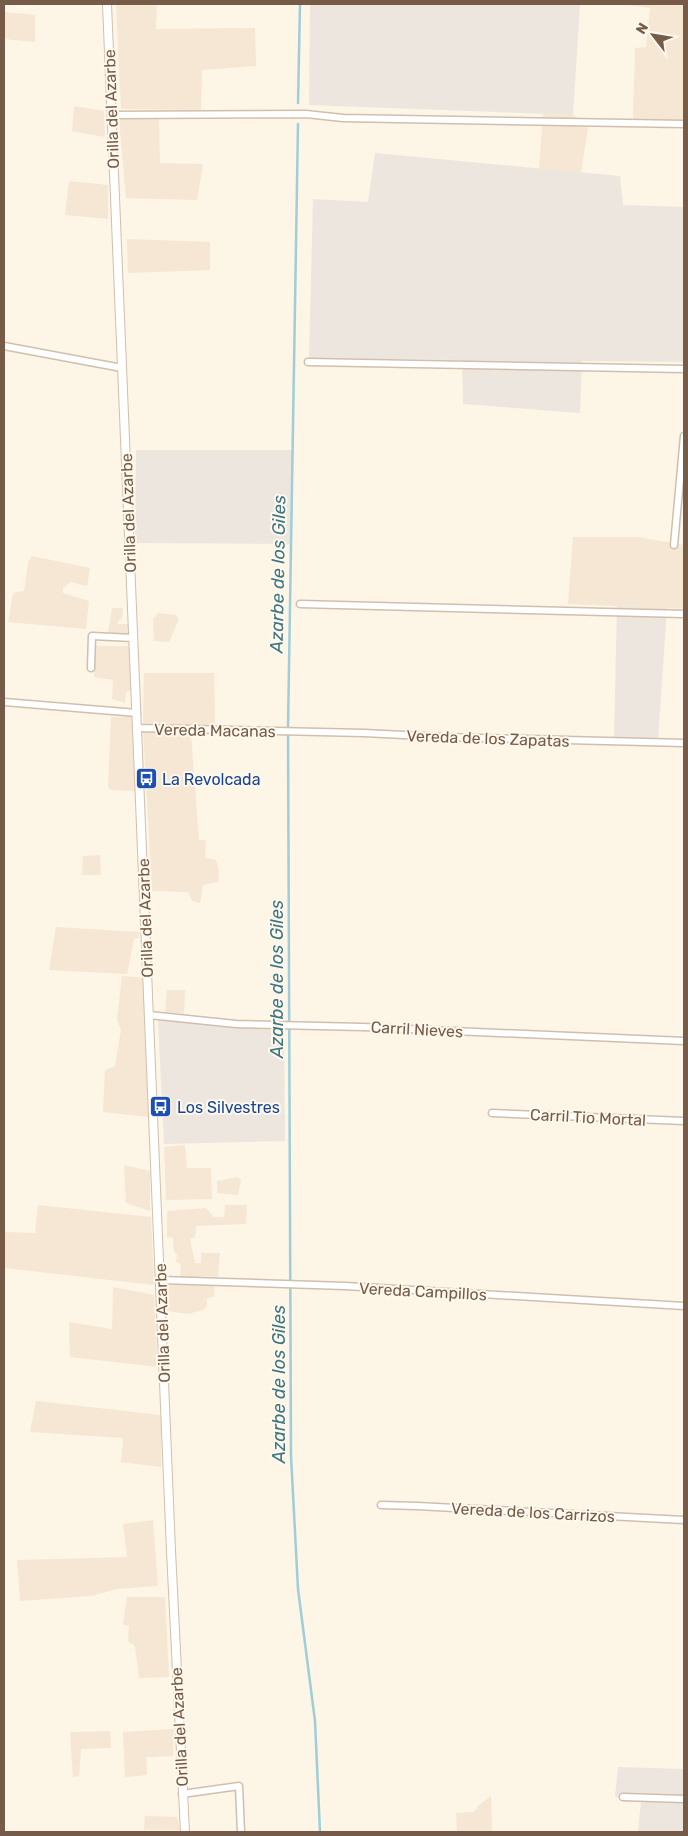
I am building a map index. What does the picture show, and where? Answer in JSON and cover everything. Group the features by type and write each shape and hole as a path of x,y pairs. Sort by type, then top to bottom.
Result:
{"street":[{"name":"Orilla del Azarbe","path":"107,4 185,1832"},
{"path":"111,116 306,114 343,118 684,124"},
{"path":"4,346 122,368"},
{"path":"308,362 684,369"},
{"path":"674,545 684,436"},
{"path":"300,604 684,614"},
{"path":"91,668 92,636 133,638"},
{"path":"4,702 137,713"},
{"name":"Vereda Macanas","path":"137,728 292,732"},
{"name":"Vereda de los Zapatas","path":"292,732 684,743"},
{"name":"Carril Nieves","path":"149,1014 236,1024 363,1027 684,1041"},
{"name":"Carril Tio Mortal","path":"492,1112 684,1121"},
{"name":"Vereda Campillos","path":"161,1280 345,1286 684,1306"},
{"name":"Vereda de los Carrizos","path":"382,1505 684,1520"},
{"path":"182,1794 239,1786 240,1832"},
{"path":"623,1798 684,1799"}],"shaded area":[{"path":"116,4 157,4 156,29 255,28 256,66 202,70 201,110 121,109"},
{"path":"310,4 580,4 573,115 309,105"},
{"path":"622,4 684,4 684,120 633,119 635,48 646,47 650,8"},
{"path":"4,12 35,15 35,42 4,39"},
{"path":"74,106 104,111 105,137 72,131"},
{"path":"543,114 573,115 588,128 581,173 539,169"},
{"path":"159,118 160,163 203,164 197,200 126,198 119,119"},
{"path":"375,153 620,176 623,205 684,207 684,362 582,361 580,413 463,404 462,360 309,358 313,199 368,202"},
{"path":"69,181 108,185 108,219 65,215"},
{"path":"127,239 210,242 210,270 128,273"},
{"path":"136,450 293,450 291,544 135,543"},
{"path":"573,537 638,537 684,545 684,609 568,604"},
{"path":"32,556 90,568 87,586 71,582 63,588 63,593 89,601 86,629 8,622 13,593 24,591 28,563"},
{"path":"617,606 667,608 658,739 614,737"},
{"path":"112,608 123,608 122,619 117,624 129,624 129,635 108,633"},
{"path":"158,613 176,615 179,619 169,642 154,641 153,619"},
{"path":"96,646 130,646 131,691 126,692 125,703 112,699 113,680 94,677"},
{"path":"144,673 214,673 215,726 143,723"},
{"path":"111,717 132,717 135,791 111,790 108,787"},
{"path":"143,731 191,735 199,840 206,840 205,858 216,860 219,871 218,882 203,885 200,903 192,901 188,892 152,891"},
{"path":"100,855 101,875 82,875 83,856"},
{"path":"56,927 139,932 139,938 134,939 127,974 49,970"},
{"path":"122,976 144,978 148,1117 103,1112 105,1070 115,1066 121,1030 117,1019"},
{"path":"167,990 185,990 184,1014 165,1012"},
{"path":"158,1020 284,1031 285,1141 164,1144"},
{"path":"185,1145 187,1168 211,1168 212,1199 166,1200 164,1147"},
{"path":"124,1165 150,1171 150,1211 126,1203"},
{"path":"238,1177 241,1180 238,1195 217,1193 217,1181"},
{"path":"38,1205 151,1217 154,1285 4,1268 4,1232 35,1233"},
{"path":"225,1205 247,1205 246,1224 196,1226 195,1237 190,1239 195,1263 201,1263 201,1253 220,1253 218,1277 180,1278 181,1264 176,1262 177,1254 174,1252 173,1238 167,1237 167,1211 206,1208 214,1217 224,1217"},
{"path":"169,1285 215,1285 214,1297 207,1298 207,1306 203,1310 188,1314 167,1311"},
{"path":"113,1287 154,1295 158,1367 70,1357 69,1322 112,1329"},
{"path":"36,1401 161,1415 161,1467 121,1462 123,1438 30,1432"},
{"path":"153,1520 158,1586 117,1589 91,1596 20,1601 17,1560 127,1557 123,1524"},
{"path":"127,1597 165,1597 169,1677 139,1678 135,1646 128,1641 129,1626 123,1624"},
{"path":"174,1729 173,1756 146,1757 147,1775 125,1777 123,1732"},
{"path":"110,1731 111,1748 81,1749 79,1776 73,1777 70,1732"},
{"path":"618,1767 684,1769 684,1832 638,1832 641,1801 615,1797"},
{"path":"491,1796 492,1832 457,1832 456,1813 474,1812 479,1805"},
{"path":"145,1816 177,1817 180,1830 144,1830"}],"waterway":[{"name":"Azarbe de los Giles","path":"298,103 300,4"},
{"name":"Azarbe de los Giles","path":"298,124 288,728 291,1456 298,1589 315,1721 320,1832"}],"place":[{"name":"La Revolcada","path":"146,779"},
{"name":"Los Silvestres","path":"161,1107"}]}
